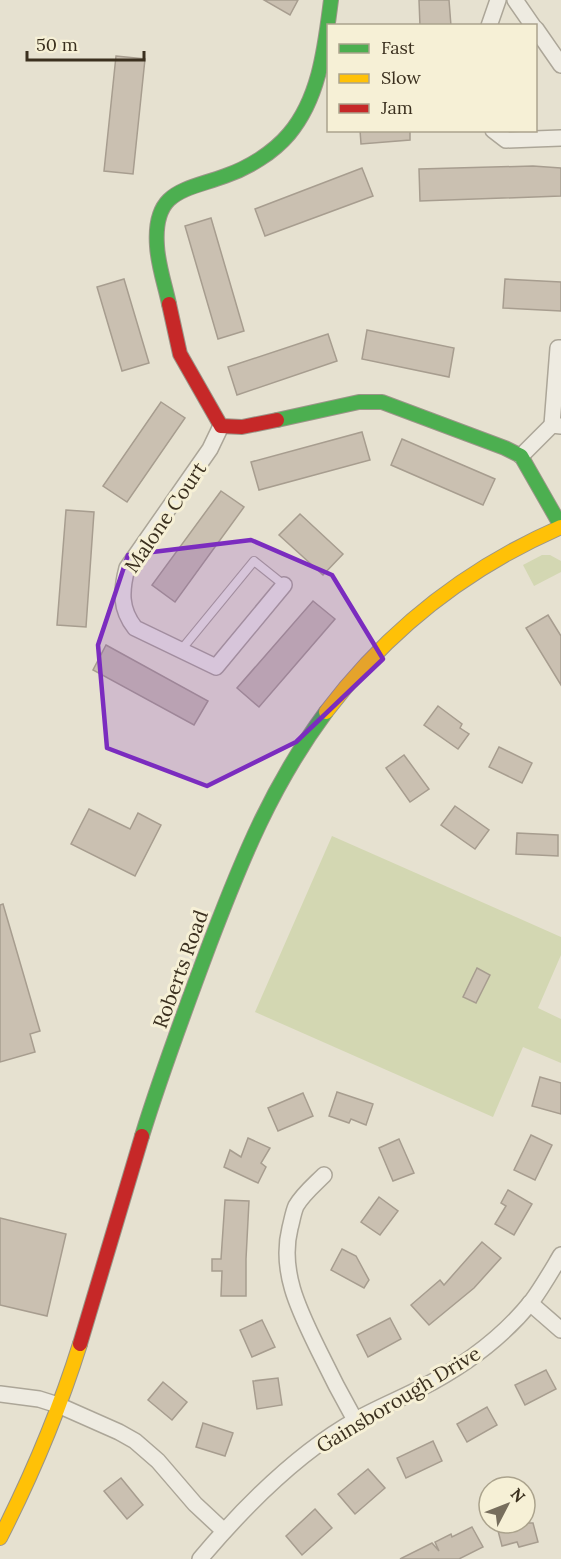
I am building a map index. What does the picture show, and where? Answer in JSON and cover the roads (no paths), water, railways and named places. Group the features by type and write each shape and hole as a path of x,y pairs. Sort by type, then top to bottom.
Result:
{"main road":[{"path":"328,24 331,0"},
{"path":"327,28 321,69 315,90 304,113 289,134 249,166 225,177 179,190 160,215 156,231 157,248 180,354 221,426 242,427 359,402 382,402 506,448 521,456 561,526"},
{"name":"Roberts Road","path":"0,1538 37,1462 58,1405 88,1323 156,1090 243,857 258,821 278,783 308,735 335,700 405,624 441,594 480,567 561,526"}],"street":[{"path":"490,24 498,0"},
{"path":"515,0 532,24"},
{"path":"537,31 561,65"},
{"path":"496,132 506,140 561,138"},
{"path":"521,456 557,426 558,348 561,348"},
{"name":"Malone Court","path":"221,426 210,449 127,568 122,603 135,628 216,667 284,585"},
{"path":"324,1175 303,1195 294,1210 288,1236 287,1266 293,1294 304,1320 355,1420"},
{"name":"Gainsborough Drive","path":"200,1559 224,1531 285,1471 355,1420 454,1369 492,1341 530,1303 561,1255"},
{"path":"530,1303 561,1330"},
{"path":"0,1394 39,1399 58,1405 119,1432 146,1450 195,1504 224,1531"}],"lane":[{"path":"181,650 255,561 284,585"}]}
